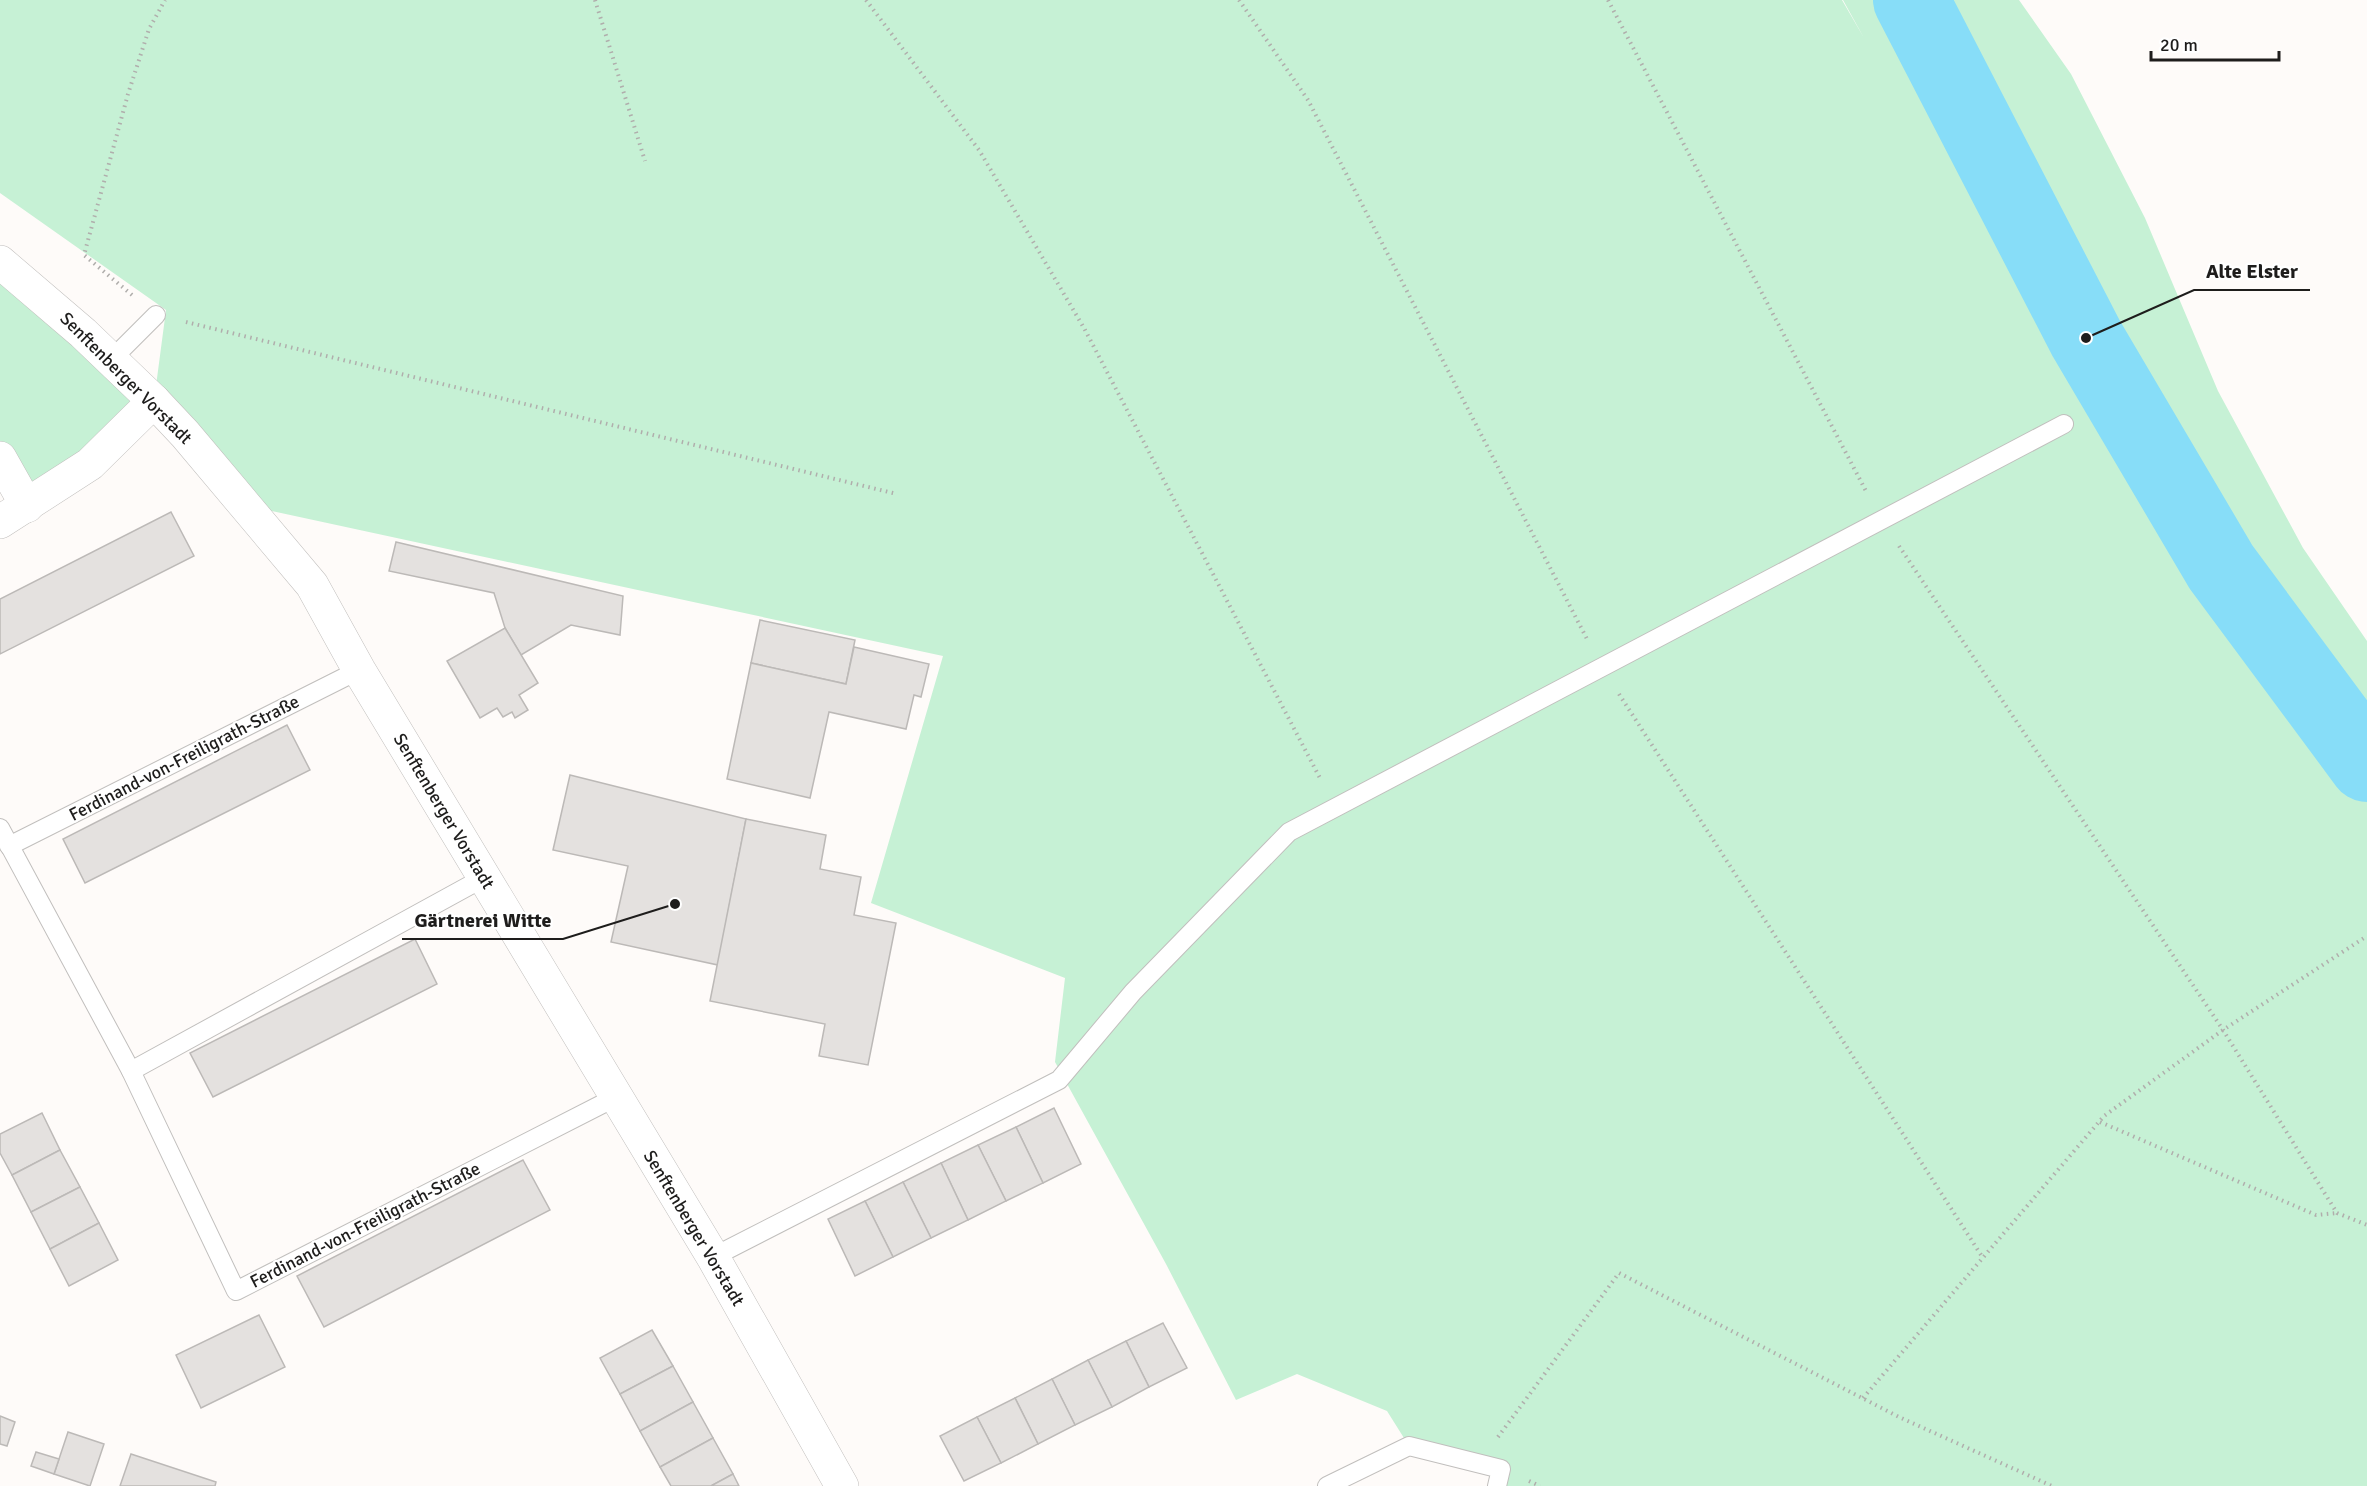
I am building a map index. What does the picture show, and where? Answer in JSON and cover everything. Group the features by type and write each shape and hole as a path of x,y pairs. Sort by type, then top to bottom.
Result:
{"street":[{"name":"Senftenberger Vorstadt","path":"0,261 154,401 312,585 359,670 712,1257 842,1486"},
{"path":"0,458 14,514 90,464 154,401"}],"lane":[{"path":"111,360 156,315"},
{"path":"712,1257 1059,1080 1133,992 1289,832 2064,424"},
{"name":"Ferdinand-von-Freiligrath-Straße","path":"9,846 359,670"},
{"name":"Ferdinand-von-Freiligrath-Straße","path":"0,828 131,1071 236,1292 616,1097"},
{"path":"131,1071 485,877"},
{"path":"1327,1486 1409,1446 1501,1469 1497,1486"}],"path":[{"path":"165,0 149,29 142,50 84,255 156,315 897,494"},
{"path":"594,0 645,161"},
{"path":"866,0 979,150 1084,328 1336,807"},
{"path":"1608,0 1881,520 2223,1030 2337,1213"},
{"path":"1863,1398 2100,1122 2223,1030 2367,936"},
{"path":"2100,1122 2316,1215 2337,1213 2367,1225"},
{"path":"1484,1464 1495,1441 1619,1273 1899,1417 2052,1486"}],"green space":[{"path":"0,0 1842,0 1864,38 1843,0 2019,0 2071,74 2145,218 2218,391 2303,548 2367,641 2367,1486 1497,1486 1501,1469 1409,1446 1387,1411 1297,1374 1236,1400 1166,1264 1055,1062 1065,978 871,903 943,656 244,505 154,401 166,310 0,193"},
{"path":"0,262 154,401 27,506 0,457"}],"building":[{"path":"171,512 194,556 0,654 0,599"},
{"path":"396,542 623,596 620,635 571,625 521,655 505,628 494,593 389,571"},
{"path":"760,620 855,640 846,684 751,663"},
{"path":"505,628 538,683 519,695 528,710 515,718 512,712 503,717 497,708 480,718 447,661"},
{"path":"854,647 929,664 921,697 914,695 906,729 829,712 810,798 727,779 751,663 846,684"},
{"path":"287,725 310,770 85,883 63,839"},
{"path":"570,775 746,819 718,965 611,942 628,866 553,850"},
{"path":"746,819 826,835 820,869 861,877 854,915 896,923 868,1065 819,1056 825,1024 710,1001"},
{"path":"415,939 437,984 213,1097 190,1053"},
{"path":"1054,1108 1081,1164 1043,1183 1016,1127"},
{"path":"42,1113 60,1150 12,1175 0,1153 0,1134"},
{"path":"1016,1127 1043,1183 1006,1201 978,1145"},
{"path":"978,1145 1006,1201 968,1220 941,1163"},
{"path":"60,1150 80,1187 31,1212 12,1175"},
{"path":"523,1160 550,1210 324,1327 297,1276"},
{"path":"941,1163 968,1220 931,1238 903,1182"},
{"path":"903,1182 931,1238 893,1257 865,1201"},
{"path":"80,1187 99,1223 50,1249 31,1212"},
{"path":"865,1201 893,1257 855,1276 828,1219"},
{"path":"99,1223 118,1260 69,1286 50,1249"},
{"path":"259,1315 285,1367 201,1408 176,1355"},
{"path":"1163,1323 1187,1368 1149,1387 1126,1341"},
{"path":"652,1330 673,1366 620,1394 600,1358"},
{"path":"1126,1341 1149,1387 1112,1407 1088,1360"},
{"path":"1088,1360 1112,1407 1075,1425 1052,1379"},
{"path":"673,1366 693,1402 640,1431 620,1394"},
{"path":"1052,1379 1075,1425 1038,1444 1015,1398"},
{"path":"1015,1398 1038,1444 1001,1463 977,1417"},
{"path":"693,1402 713,1438 660,1467 640,1431"},
{"path":"0,1416 15,1422 7,1446 0,1444"},
{"path":"977,1417 1001,1463 964,1481 940,1436"},
{"path":"68,1432 104,1444 90,1486 54,1474"},
{"path":"713,1438 733,1474 711,1486 671,1486 660,1467"},
{"path":"36,1452 59,1459 54,1474 31,1466"},
{"path":"131,1454 216,1482 215,1486 120,1486"},
{"path":"733,1474 739,1486 711,1486"}],"waterway":[{"path":"1911,0 2086,338 2221,567 2367,764"}],"place":[{"name":"Alte Elster","path":"2086,338"},
{"name":"Gärtnerei Witte","path":"675,904"}]}
